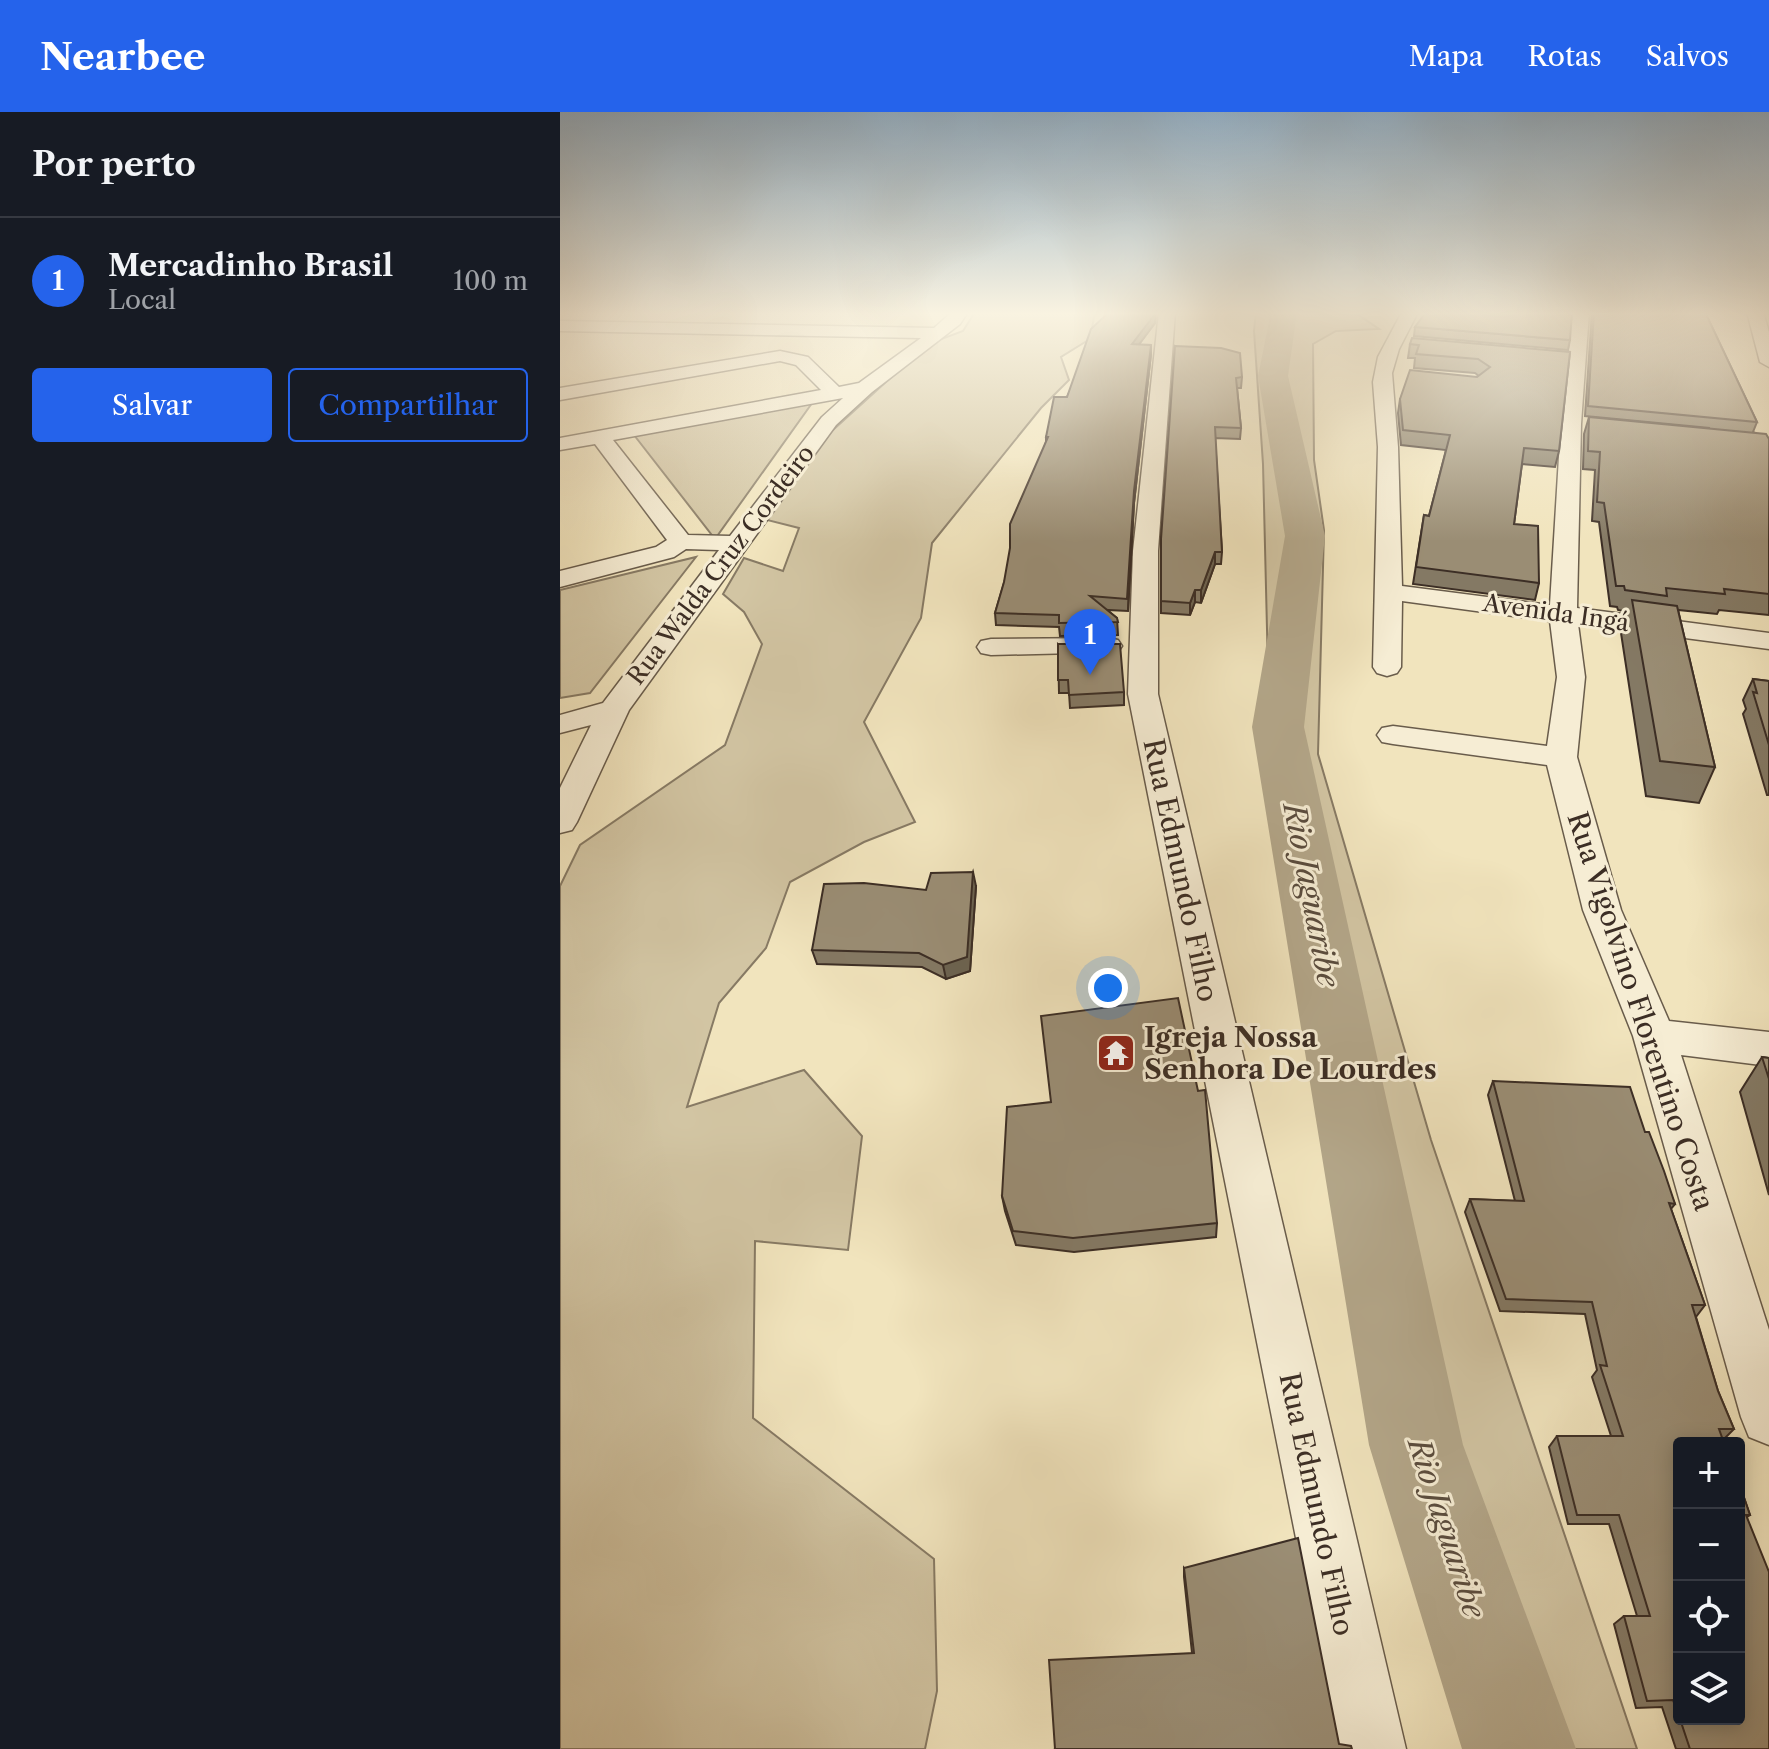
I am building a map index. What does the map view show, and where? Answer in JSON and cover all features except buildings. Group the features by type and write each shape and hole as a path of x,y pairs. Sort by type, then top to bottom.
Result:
{"street":[{"path":"560,394 591,388"},
{"path":"829,388 833,392"},
{"path":"560,444 862,388"},
{"name":"Rua Walda Cruz Cordeiro","path":"560,822 614,709 829,421 865,388"},
{"name":"Rua Edmundo Filho","path":"1159,388 1142,646 1143,694 1372,1749"},
{"path":"1387,667 1391,592 1386,474 1390,388"},
{"name":"Rua Vigolvino Florentino Costa","path":"1575,388 1579,424 1563,615 1571,677 1561,757 1602,910 1654,1036 1769,1417"},
{"path":"600,437 681,542"},
{"path":"560,579 665,552 681,542 738,543"},
{"name":"Avenida Ingá","path":"1391,592 1769,641"},
{"path":"991,647 1142,646"},
{"path":"560,724 614,709"},
{"path":"1393,735 1561,757"},
{"path":"1654,1036 1769,1049"}],"shaded area":[{"path":"879,388 1061,388 1041,408 932,543 921,618 864,722 915,822 864,842 790,882 766,948 719,1003 687,1107 804,1070 862,1136 848,1250 755,1241 753,1418 934,1559 937,1691 925,1749 560,1749 560,886 580,845 725,745 762,644 744,612 723,594 744,558 783,571 799,528 767,520 823,439"},
{"path":"1258,388 1313,388 1314,460 1324,530 1318,754 1431,1140 1637,1749 1497,1749 1367,1334 1272,836 1263,464"},
{"path":"815,399 715,539 634,435"},
{"path":"696,557 590,693 560,698 560,590"}],"waterway":[{"name":"Rio Jaguaribe","path":"1275,388 1305,536 1278,727 1416,1445 1519,1749"}],"place":[{"name":"Mercadinho Brasil","path":"1090,675"},
{"name":"Igreja Nossa Senhora De Lourdes","path":"1116,1053"}]}
